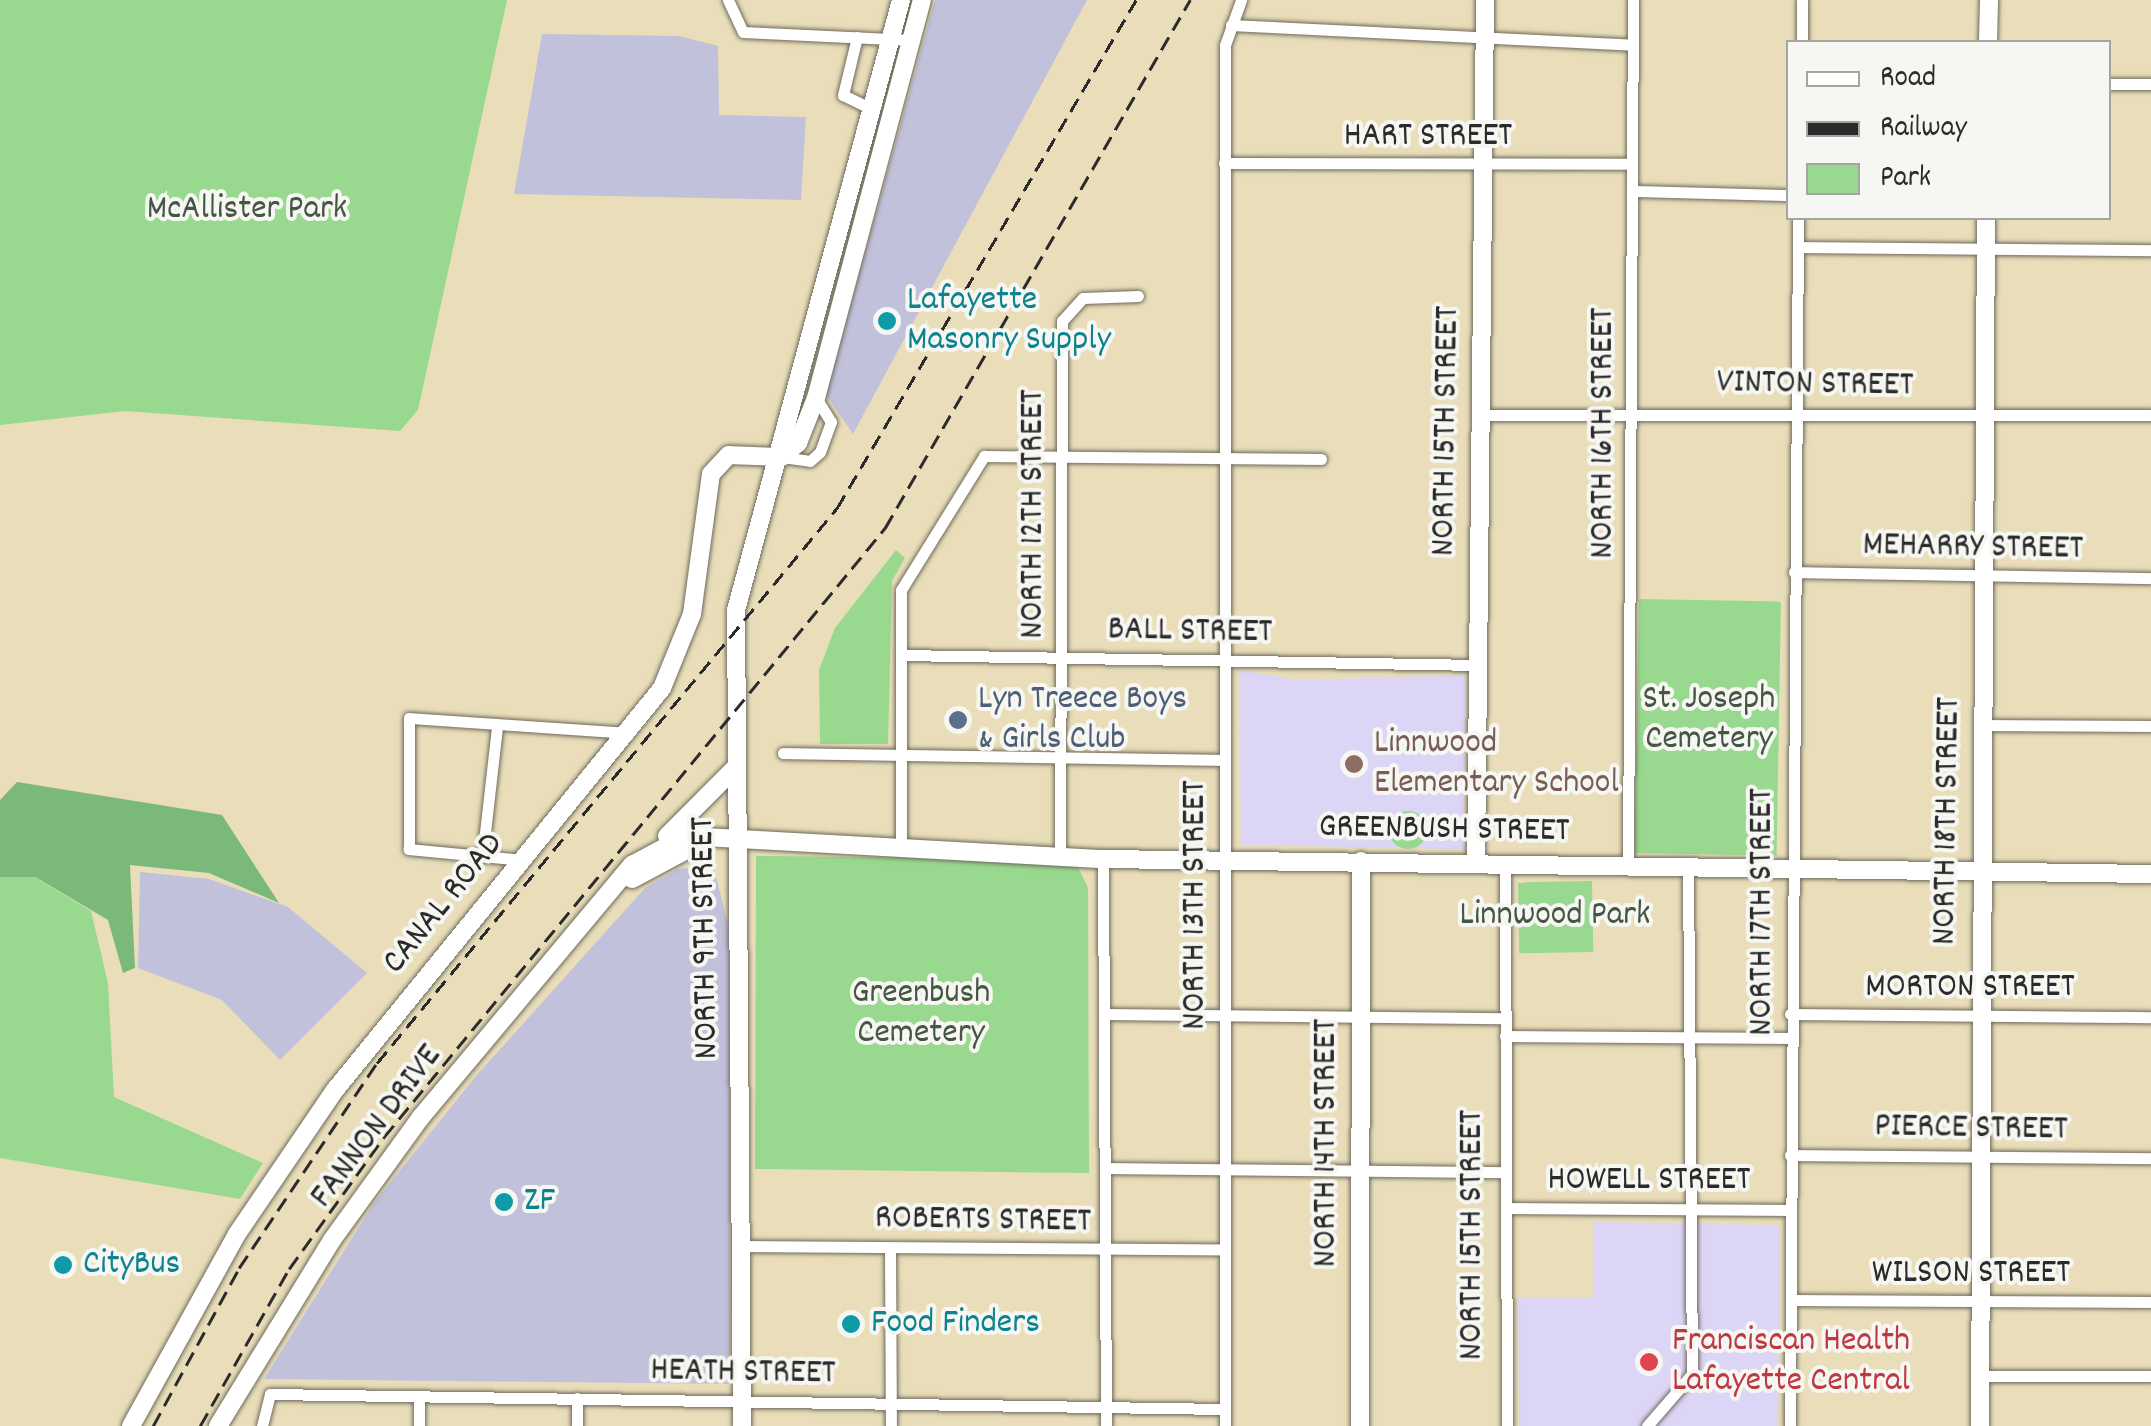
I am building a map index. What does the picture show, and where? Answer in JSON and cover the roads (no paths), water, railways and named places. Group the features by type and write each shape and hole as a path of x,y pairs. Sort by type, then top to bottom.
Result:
{"main road":[{"name":"NORTH 9TH STREET","path":"742,1426 736,610 782,456 901,0"},
{"name":"NORTH 9TH STREET","path":"782,456 798,443 816,398 922,0"},
{"name":"NORTH 15TH STREET","path":"1476,863 1485,0"},
{"path":"1988,40 1989,0"},
{"name":"NORTH 18TH STREET","path":"1980,1426 1986,220"},
{"name":"CANAL ROAD","path":"131,1426 266,1188 627,733 684,642 710,474 730,456 782,456"},
{"name":"FANNON DRIVE","path":"223,1422 399,1148 607,898 654,847 708,804 736,766"},
{"path":"654,847 709,833 736,839"},
{"name":"GREENBUSH STREET","path":"736,839 1104,858 2151,874"},
{"name":"FANNON DRIVE","path":"607,898 675,852 736,839"},
{"name":"NORTH 14TH STREET","path":"1360,1426 1361,861"}],"street":[{"path":"728,0 742,32 912,40"},
{"name":"NORTH 13TH STREET","path":"1225,1426 1224,163 1231,25 1241,0"},
{"name":"NORTH 16TH STREET","path":"1628,866 1633,0"},
{"path":"1802,0 1802,40"},
{"path":"1231,25 1633,45"},
{"path":"857,37 844,95 872,109"},
{"path":"2111,84 2151,84"},
{"name":"HART STREET","path":"1224,163 1632,164"},
{"path":"1632,192 1786,195"},
{"name":"NORTH 17TH STREET","path":"1790,1426 1790,868 1798,220"},
{"path":"1798,247 2151,250"},
{"name":"NORTH 12TH STREET","path":"1060,853 1062,321 1082,298 1138,296"},
{"name":"VINTON STREET","path":"1478,414 2151,415"},
{"path":"901,849 901,654 906,572 984,456 1321,459"},
{"name":"MEHARRY STREET","path":"1794,572 2151,578"},
{"name":"BALL STREET","path":"901,654 1477,665"},
{"path":"523,860 482,850 409,850 409,718 497,728 627,733"},
{"path":"1981,725 2151,726"},
{"path":"482,850 497,728"},
{"path":"783,753 1223,760"},
{"path":"1104,858 1106,1426"},
{"name":"NORTH 15TH STREET","path":"1505,863 1506,1426"},
{"path":"1647,1426 1692,1379 1688,866"},
{"path":"1104,1014 1504,1018"},
{"name":"MORTON STREET","path":"1790,1014 2151,1017"},
{"path":"1504,1036 1789,1038"},
{"name":"PIERCE STREET","path":"1790,1155 2151,1158"},
{"name":"HOWELL STREET","path":"1106,1168 1506,1172"},
{"name":"HOWELL STREET","path":"1506,1208 1791,1210"},
{"name":"ROBERTS STREET","path":"742,1246 1224,1249"},
{"path":"890,1248 891,1426"},
{"name":"WILSON STREET","path":"1791,1300 2151,1302"},
{"path":"1980,1376 2151,1376"},
{"path":"418,1426 419,1396"},
{"name":"HEATH STREET","path":"262,1426 262,1401 419,1396 1225,1409"},
{"path":"576,1426 577,1398"}],"railway":[{"path":"153,1426 239,1268 377,1063 837,508 1136,0"},
{"path":"200,1426 289,1269 384,1137 885,528 1190,0"}],"place":[{"name":"Lafayette Masonry Supply","path":"887,321"},
{"name":"Lyn Treece Boys & Girls Club","path":"958,720"},
{"name":"Linnwood Elementary School","path":"1354,764"},
{"name":"ZF","path":"504,1202"},
{"name":"CityBus","path":"63,1265"},
{"name":"Food Finders","path":"851,1324"},
{"name":"Franciscan Health Lafayette Central","path":"1649,1362"}],"park label":[{"name":"McAllister Park","path":"247,210"},
{"name":"St. Joseph Cemetery","path":"1709,720"},
{"name":"Linnwood Park","path":"1555,916"},
{"name":"Greenbush Cemetery","path":"921,1014"}]}
